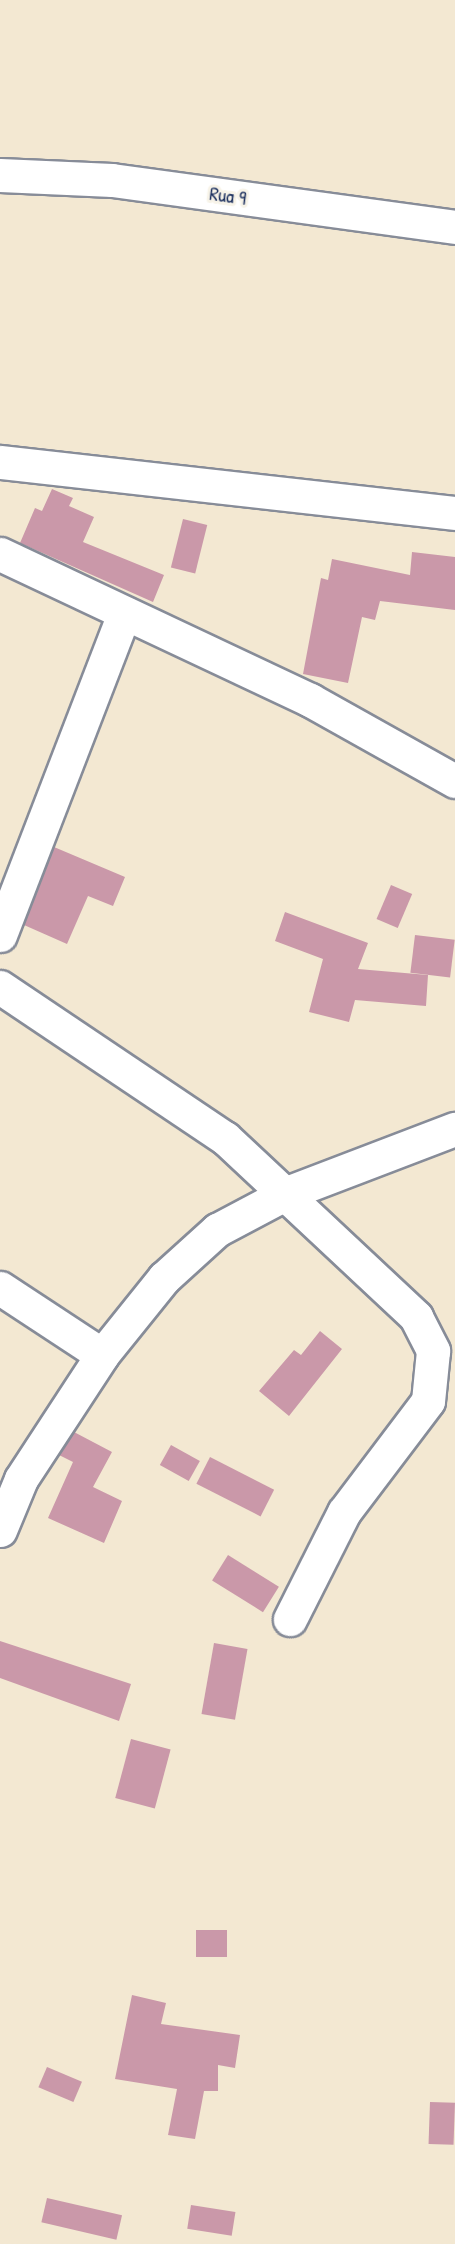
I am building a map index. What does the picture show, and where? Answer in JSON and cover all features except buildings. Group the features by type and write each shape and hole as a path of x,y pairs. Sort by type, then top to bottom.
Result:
{"street":[{"name":"Rua 9","path":"0,175 112,180 455,226"},
{"path":"0,462 455,513"},
{"path":"0,554 124,614 310,699 455,781"},
{"path":"0,936 124,614"},
{"path":"0,987 225,1138 287,1193 416,1317 433,1351 434,1372 428,1401 344,1512 290,1619"},
{"path":"0,1530 10,1479 102,1355 164,1278 217,1230 287,1193 455,1129"},
{"path":"0,1288 102,1355"}]}
